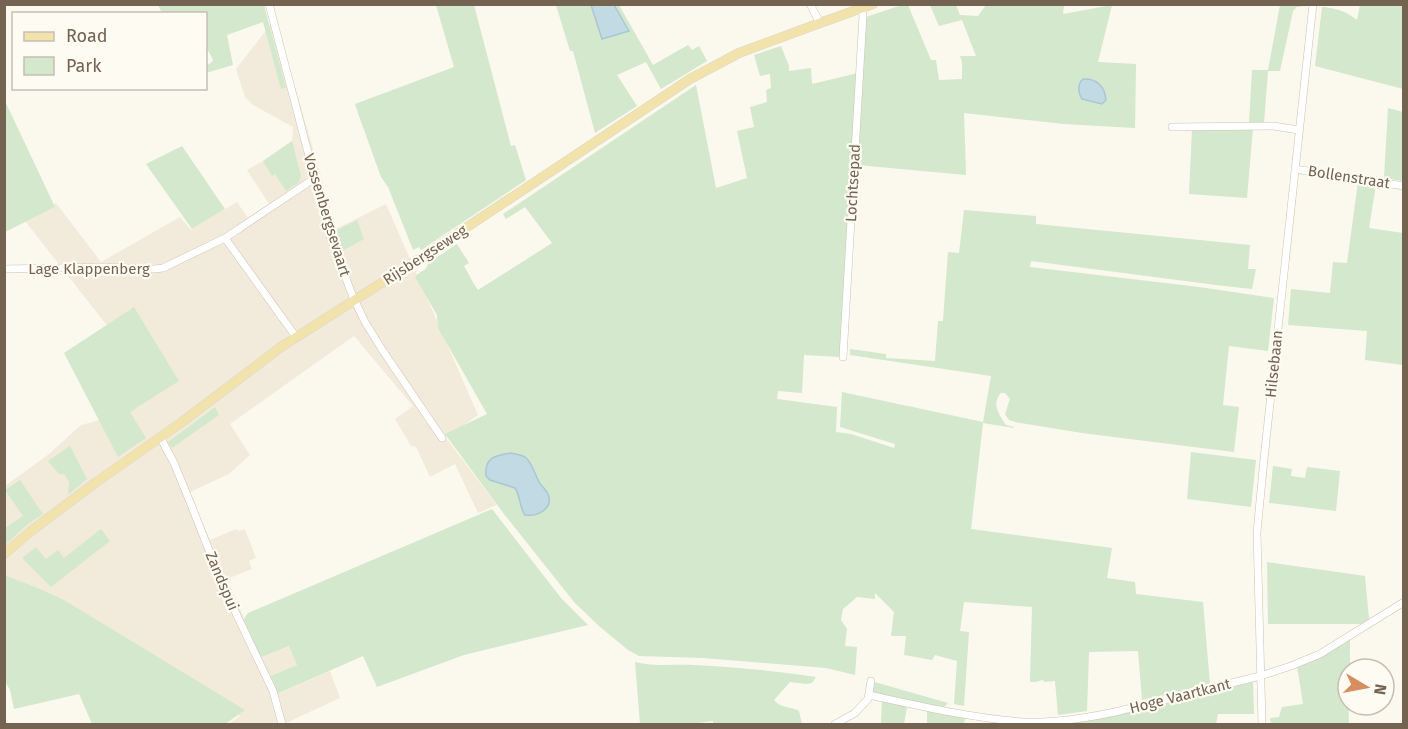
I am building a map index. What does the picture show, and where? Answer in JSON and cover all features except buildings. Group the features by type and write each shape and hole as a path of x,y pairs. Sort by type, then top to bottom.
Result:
{"main road":[{"name":"Rijsbergseweg","path":"4,554 31,531 200,409 265,358 419,260 690,79 739,53 873,4"}],"street":[{"name":"Vossenbergsevaart","path":"269,4 330,236 354,300 383,351 442,438"},
{"path":"810,4 820,23"},
{"name":"Hilsebaan","path":"1262,724 1257,532 1313,4"},
{"name":"Lochtsepad","path":"843,357 863,15 861,9"},
{"path":"1172,127 1273,126 1299,130"},
{"name":"Bollenstraat","path":"1294,169 1404,186"},
{"name":"Lage Klappenberg","path":"4,269 104,267 159,269 225,238 315,178"},
{"path":"225,238 297,337"},
{"name":"Zandspui","path":"160,437 174,463 223,586 273,691 282,724"},
{"name":"Hoge Vaartkant","path":"869,695 958,713 1024,722 1093,717 1260,676 1291,666 1320,654 1404,602"},
{"path":"835,724 855,713 868,699 871,681"}],"shaded area":[{"path":"271,24 279,31 336,229 386,204 478,415 446,438 497,505 478,513 455,464 430,477 416,447 411,446 395,419 413,406 354,336 230,424 250,455 229,474 190,492 210,540 236,529 238,531 245,529 256,558 249,561 252,569 227,579 262,657 290,646 297,665 280,693 330,671 340,698 286,724 229,724 240,716 5,583 5,486 49,454 81,425 120,415 160,393 25,221 56,203 101,262 180,217 191,230 237,202 248,218 269,204 247,170 292,141 293,127 253,105 245,97 236,69"}],"green space":[{"path":"158,5 264,5 286,88 281,89 263,22 227,35 233,65 207,73 207,65 213,60 207,49 207,12 162,12"},
{"path":"436,5 474,5 511,146 515,145 526,180 421,250 419,247 413,250 388,187 381,177 355,104 454,67"},
{"path":"556,5 591,5 602,39 629,30 614,5 619,5 653,65 688,45 692,50 699,46 707,61 661,89 646,62 617,75 637,106 595,133 573,51 570,51"},
{"path":"908,5 931,60 936,60 939,80 962,79 960,56 976,56 962,20 939,26 930,5 956,5 960,15 978,16 986,5 1064,5 1063,14 1112,5 1098,62 1136,64 1135,128 1064,124 964,113 966,175 857,165 866,17"},
{"path":"1280,5 1304,6 1297,7 1293,11 1280,71 1268,71 1264,123 1249,123 1252,70 1268,70"},
{"path":"1360,5 1403,5 1403,89 1315,66 1322,7 1341,11 1357,20"},
{"path":"781,46 789,71 811,68 812,84 858,73 840,357 804,355 802,393 778,391 777,399 837,407 836,432 851,434 894,448 895,444 840,427 842,392 983,422 991,376 850,355 850,349 886,354 886,358 935,361 938,321 943,321 948,252 959,253 964,210 1036,216 1036,224 1250,245 1248,269 1256,269 1252,289 1031,261 1030,267 1274,298 1268,351 1229,346 1223,405 1239,407 1234,452 1082,433 1015,422 1009,420 1005,414 1010,399 1005,393 1001,393 996,405 997,409 1006,425 1014,428 983,423 971,529 1112,548 1107,578 1135,582 1136,594 1203,602 1210,684 1142,700 1138,651 1089,652 1087,711 1058,715 1055,681 1030,682 1032,607 964,602 960,631 969,632 964,706 954,704 957,661 935,655 932,660 904,655 906,636 891,636 894,612 875,593 875,599 857,597 843,609 841,620 847,629 845,646 857,647 855,675 826,668 703,658 639,656 599,626 574,602 504,514 445,434 487,414 438,328 437,315 415,277 427,268 428,263 457,244 469,263 464,266 478,290 552,243 525,207 506,219 503,214 696,85 716,188 747,178 737,131 754,127 750,107 767,102 766,90 771,88 770,74 760,76 754,55","holes":["511,453 525,457 538,481 520,505 520,498 515,488 491,480 486,467"]},
{"path":"5,101 55,207 4,232"},
{"path":"1388,108 1403,112 1403,181 1384,178"},
{"path":"1253,128 1247,198 1189,194 1192,129"},
{"path":"292,141 301,176 298,183 286,191 275,174 272,176 263,161"},
{"path":"182,146 225,209 192,229 146,164"},
{"path":"1358,182 1376,185 1369,228 1403,233 1403,365 1365,360 1367,331 1288,325 1291,289 1330,293 1333,262 1347,263"},
{"path":"357,220 364,239 342,251 335,231"},
{"path":"134,307 179,381 130,412 146,438 118,457 64,353"},
{"path":"215,407 219,415 172,448 168,442"},
{"path":"70,446 87,479 68,495 69,482 64,474 59,474 48,461"},
{"path":"1191,452 1256,460 1251,507 1187,499"},
{"path":"1273,466 1292,469 1291,476 1305,478 1307,467 1340,471 1336,511 1269,503"},
{"path":"20,480 43,514 5,545 5,528 23,516 5,490"},
{"path":"492,509 561,598 588,625 464,655 377,687 363,656 279,693 277,691 271,676 297,665 289,646 262,657 244,620 248,613"},
{"path":"101,529 110,541 51,587 22,558 36,547 46,559 58,550 64,558"},
{"path":"1267,562 1365,576 1369,619 1362,624 1268,624"},
{"path":"4,575 64,600 245,710 225,724 92,724 79,694 14,709 10,690 5,681"},
{"path":"1350,639 1350,657 1336,657 1336,717 1349,717 1349,724 1271,724 1270,718 1279,717 1282,707 1303,704 1297,666"},
{"path":"635,662 740,668 816,677 812,683 790,682 774,700 780,705 799,711 802,724 713,724 713,721 689,724 640,724"},
{"path":"871,681 948,703 944,707 869,693"},
{"path":"1253,682 1254,714 1218,714 1216,724 1050,724 1131,712"},
{"path":"882,700 907,707 904,724 881,724"},
{"path":"927,711 965,718 964,724 927,724"}],"water":[{"path":"591,5 614,5 629,31 602,39"},
{"path":"1083,79 1092,80 1102,87 1106,100 1102,104 1082,99 1079,89"},
{"path":"511,453 527,459 548,494 549,503 540,513 525,515 515,488 490,480 486,476 487,465 492,458"}]}
